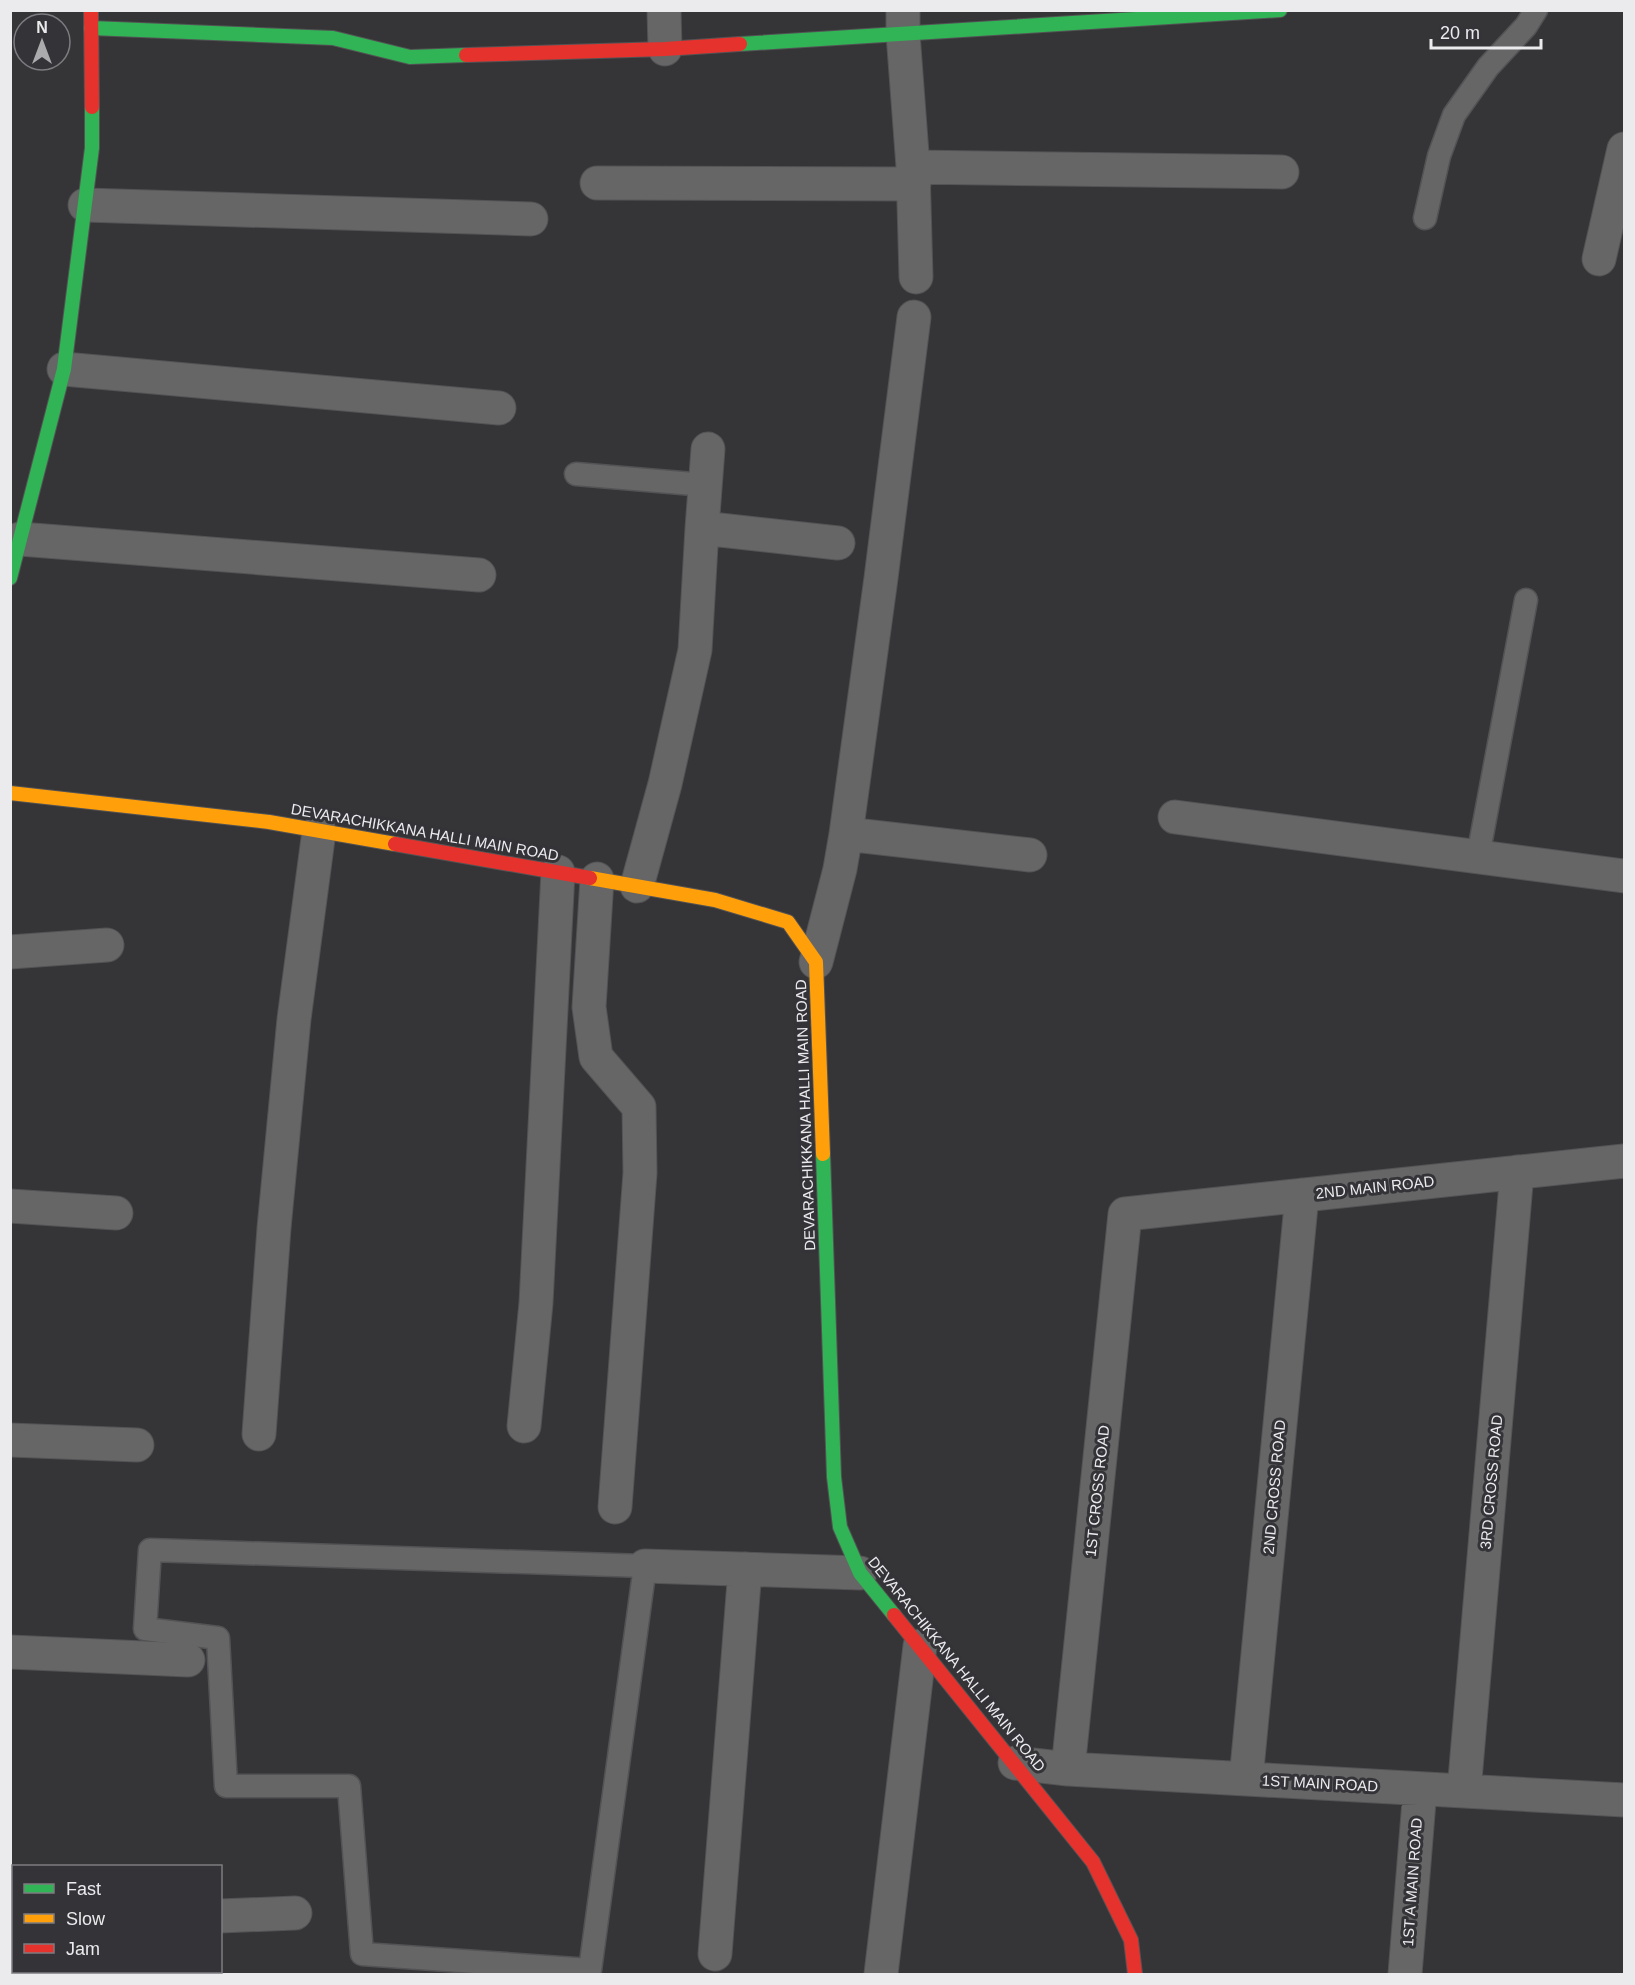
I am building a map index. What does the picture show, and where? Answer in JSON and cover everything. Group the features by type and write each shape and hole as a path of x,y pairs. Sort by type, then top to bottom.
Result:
{"street":[{"path":"10,578 64,369 92,148 91,10"},
{"path":"664,10 665,49"},
{"path":"91,28 333,38 410,57 665,49 903,22 1280,10"},
{"path":"903,22 914,175 916,277"},
{"path":"1599,259 1624,149"},
{"path":"597,183 914,175 1282,172"},
{"path":"85,206 531,219"},
{"path":"816,962 840,869 846,834 914,317"},
{"path":"64,369 499,408"},
{"path":"637,886 665,784 695,650 708,449"},
{"path":"702,528 838,543"},
{"path":"20,539 479,575"},
{"name":"DEVARACHIKKANA HALLI MAIN ROAD","path":"10,793 269,822 715,900 788,922 816,962 834,1478 840,1527 860,1573 1093,1862 1131,1940 1135,1974"},
{"path":"1175,817 1624,876"},
{"path":"259,1434 274,1228 294,1019 319,831"},
{"path":"846,834 1030,855"},
{"path":"524,1426 536,1303 558,872"},
{"path":"597,879 589,1006 596,1058 639,1107 640,1173 615,1507"},
{"path":"10,952 107,945"},
{"name":"2ND MAIN ROAD","path":"1125,1214 1624,1161"},
{"name":"3RD CROSS ROAD","path":"1464,1791 1517,1172"},
{"name":"2ND CROSS ROAD","path":"1246,1779 1302,1195"},
{"path":"10,1206 116,1213"},
{"name":"1ST CROSS ROAD","path":"1068,1769 1125,1214"},
{"path":"10,1440 137,1445"},
{"path":"645,1566 860,1573"},
{"path":"715,1954 745,1569"},
{"path":"881,1974 920,1646"},
{"path":"10,1652 188,1660"},
{"name":"1ST MAIN ROAD","path":"1015,1763 1068,1769 1624,1800"},
{"name":"1ST A MAIN ROAD","path":"1405,1974 1420,1789"},
{"path":"222,1916 295,1913"}],"lane":[{"path":"1425,218 1439,156 1454,115 1488,66 1526,26 1536,10"},
{"path":"576,474 705,485"},
{"path":"1478,856 1526,600"},
{"path":"150,1550 645,1566 590,1970 362,1954 349,1786 226,1786 218,1638 145,1629 150,1550"}],"traffic: fast":[{"path":"740,44 1280,10"},
{"path":"91,28 333,38 410,57 466,55"},
{"path":"10,578 64,369 92,148 92,107"},
{"path":"823,1154 834,1477 840,1527 860,1573 894,1615"}],"traffic: slow":[{"path":"10,793 269,822 395,844"},
{"path":"590,878 715,900 788,922 816,962 823,1154"}],"traffic: jam":[{"path":"91,10 92,107"},
{"path":"466,55 665,49 740,44"},
{"path":"395,844 590,878"},
{"path":"894,1615 1093,1862 1131,1940 1135,1974"}]}
